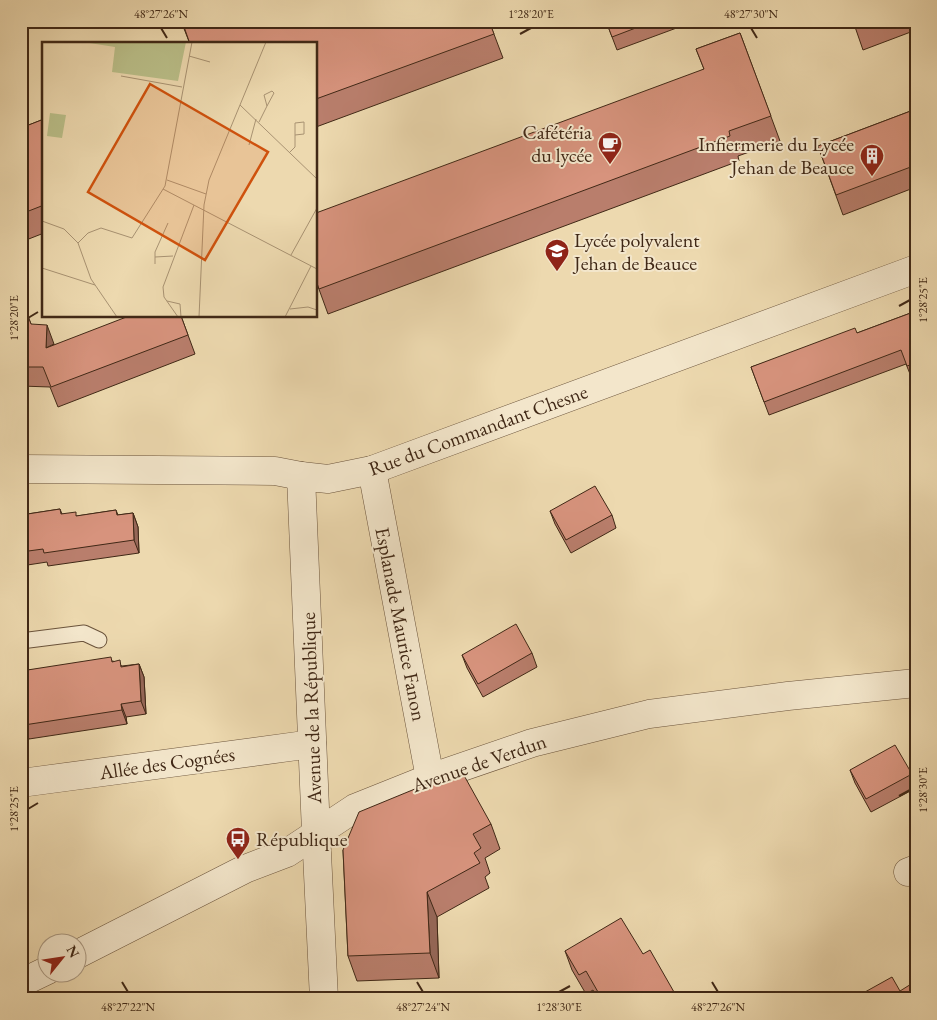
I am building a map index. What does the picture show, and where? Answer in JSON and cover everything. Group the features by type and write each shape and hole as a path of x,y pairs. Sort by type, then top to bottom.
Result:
{"street":[{"name":"Rue du Commandant Chesne","path":"21,469 276,471 328,479 372,470 916,269"},
{"name":"Esplanade Maurice Fanon","path":"372,470 430,778"},
{"name":"Avenue de la République","path":"301,476 324,999"},
{"name":"Avenue de Verdun","path":"88,949 245,869 287,853 316,832 355,808 430,778 532,743 649,714 788,696 916,683"},
{"name":"Allée des Cognées","path":"21,783 312,744"},
{"path":"21,983 38,975"}],"lane":[{"path":"21,641 84,633 99,640"}],"building":[{"path":"182,21 300,21 301,23 305,21 489,21 494,34 318,98 318,42 189,42"},
{"path":"606,21 654,21 612,37"},
{"path":"853,21 864,21 854,25"},
{"path":"740,33 771,116 729,131 730,136 319,289 318,212 704,69 696,49"},
{"path":"916,109 916,165 836,195 818,146"},
{"path":"42,120 42,206 21,214 21,128"},
{"path":"21,298 31,324 47,325 46,348 124,318 182,318 188,335 51,387 43,367 21,367"},
{"path":"916,311 916,363 907,366 901,350 764,402 751,367 855,328 857,333"},
{"path":"595,486 612,515 566,540 550,511"},
{"path":"60,509 61,514 76,512 76,516 116,510 117,515 133,513 134,540 44,553 43,549 21,552 21,515"},
{"path":"516,624 532,653 478,684 462,655"},
{"path":"111,657 112,662 120,660 121,667 139,664 141,701 121,704 122,710 24,725 23,719 21,720 21,671"},
{"path":"895,745 912,774 866,799 850,770"},
{"path":"461,770 491,824 473,834 481,848 474,853 480,863 427,892 430,953 348,956 343,850 359,812"},
{"path":"621,918 643,954 650,950 678,999 602,999 586,971 579,975 565,951"},
{"path":"892,977 900,991 916,981 916,999 869,999 865,992"}],"place":[{"name":"Cafétéria du lycée","path":"610,165"},
{"name":"Infiermerie du Lycée Jehan de Beauce","path":"872,177"},
{"name":"Lycée polyvalent Jehan de Beauce","path":"557,272"},
{"name":"République","path":"238,860"}]}
